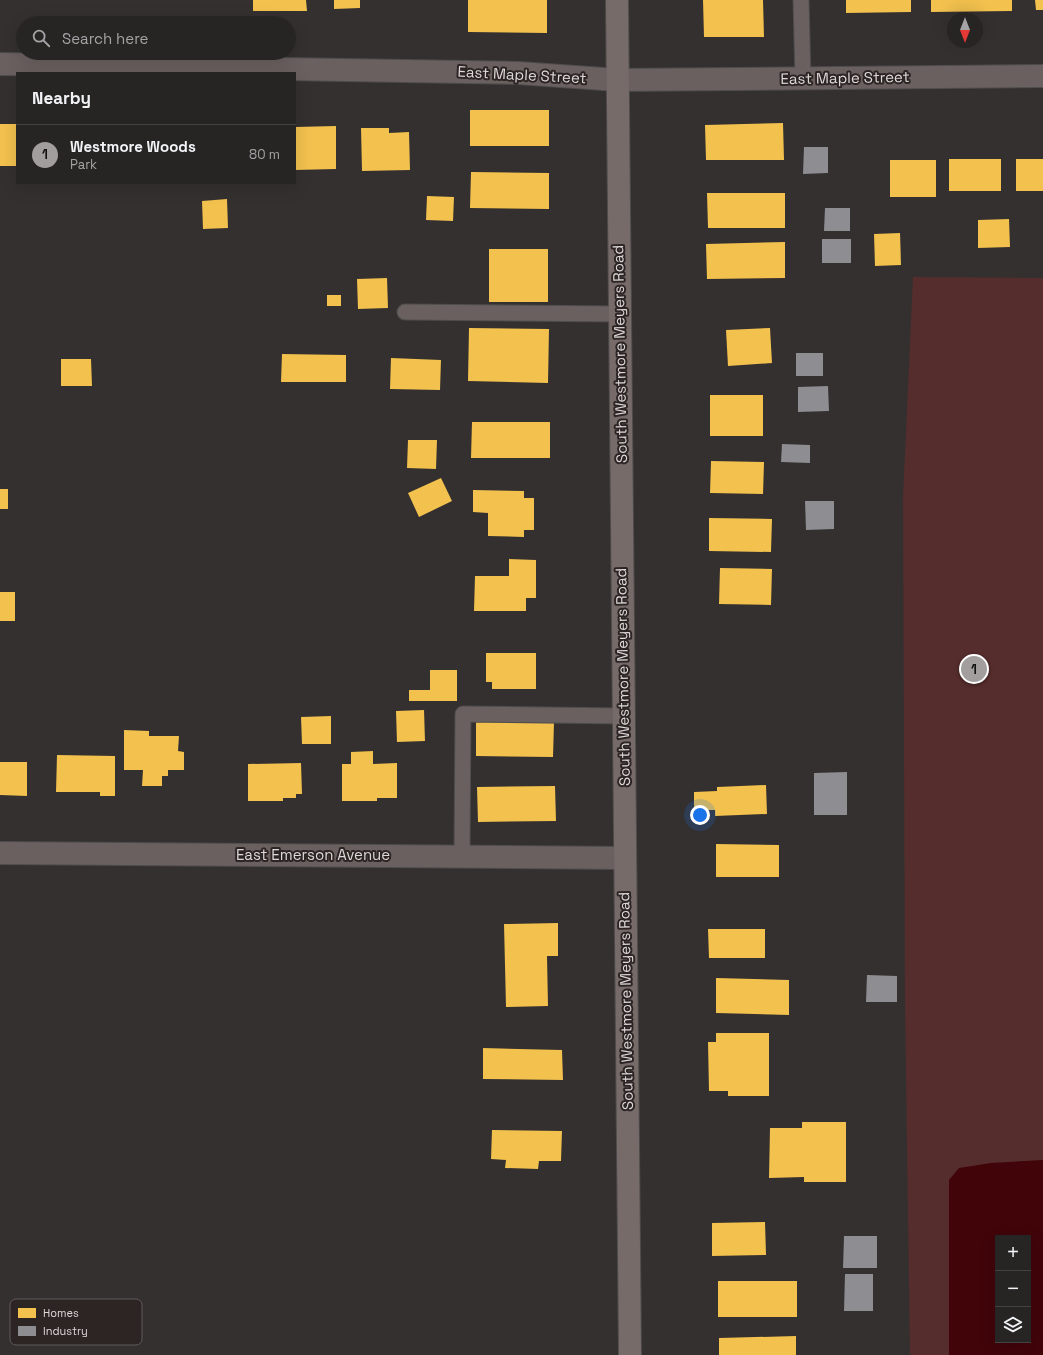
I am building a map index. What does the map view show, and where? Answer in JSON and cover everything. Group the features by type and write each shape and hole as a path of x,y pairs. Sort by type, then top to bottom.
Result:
{"street":[{"name":"South Westmore Meyers Road","path":"617,0 630,1355"},
{"name":"East Maple Street","path":"0,64 518,73 618,80 1043,76"},
{"name":"East Emerson Avenue","path":"0,853 625,858"}],"lane":[{"path":"801,0 803,79"},
{"path":"404,312 620,314"},
{"path":"462,856 462,714 624,716"}],"shaded area":[{"path":"913,277 1043,278 1043,1355 910,1355 905,1006 903,498"},
{"path":"1043,1160 1043,1355 949,1355 949,1180 959,1168 991,1163"}],"building: Homes":[{"path":"253,0 306,0 307,11 253,11"},
{"path":"334,0 360,0 360,8 334,9"},
{"path":"468,0 547,0 547,33 468,32"},
{"path":"703,0 763,0 764,37 704,37"},
{"path":"846,0 911,0 911,12 846,13"},
{"path":"931,0 1012,0 1012,11 931,12"},
{"path":"1035,0 1043,0 1043,10 1036,10"},
{"path":"470,110 549,110 549,146 470,146"},
{"path":"783,123 784,160 706,160 705,125"},
{"path":"0,124 16,124 16,166 0,166"},
{"path":"336,126 336,169 296,170 296,127"},
{"path":"361,128 389,128 389,133 409,132 410,170 362,171"},
{"path":"949,159 1001,159 1001,191 949,191"},
{"path":"1016,159 1043,159 1043,191 1016,191"},
{"path":"890,160 936,160 936,197 890,197"},
{"path":"471,172 549,173 549,209 470,208"},
{"path":"707,193 785,193 785,228 708,228"},
{"path":"427,196 454,197 453,221 426,220"},
{"path":"227,199 228,228 203,229 202,201"},
{"path":"1009,219 1010,247 978,248 978,220"},
{"path":"900,233 901,265 875,266 874,234"},
{"path":"785,242 785,278 707,279 706,244"},
{"path":"489,249 548,249 548,302 489,302"},
{"path":"387,278 388,308 358,309 357,279"},
{"path":"327,295 341,295 341,306 327,306"},
{"path":"469,328 549,329 548,383 468,381"},
{"path":"770,328 772,363 728,366 726,330"},
{"path":"282,354 346,355 346,382 281,382"},
{"path":"391,358 441,360 440,390 390,389"},
{"path":"61,359 91,359 92,386 61,386"},
{"path":"710,395 763,395 763,436 710,436"},
{"path":"472,422 550,422 550,458 471,458"},
{"path":"408,440 437,440 436,469 407,468"},
{"path":"711,461 764,462 763,494 710,493"},
{"path":"441,478 452,501 419,517 408,493"},
{"path":"0,489 8,489 8,509 0,509"},
{"path":"473,490 524,491 524,498 534,498 534,530 524,530 524,537 488,536 488,513 473,512"},
{"path":"709,518 772,519 771,552 709,551"},
{"path":"509,559 536,560 536,598 526,598 526,611 474,611 475,576 509,576"},
{"path":"720,568 772,569 771,605 719,604"},
{"path":"0,592 15,592 15,621 0,621"},
{"path":"486,653 536,653 536,689 492,689 492,682 486,682"},
{"path":"430,670 457,670 457,701 409,701 409,690 430,690"},
{"path":"424,710 425,741 397,742 396,711"},
{"path":"331,716 331,744 302,744 301,717"},
{"path":"476,721 554,722 553,757 476,756"},
{"path":"124,730 149,731 149,736 179,736 178,751 184,752 184,770 168,770 168,776 162,776 162,786 142,786 143,770 124,770"},
{"path":"373,751 373,764 397,763 397,798 377,798 377,801 342,801 342,764 351,764 351,752"},
{"path":"57,755 115,756 115,796 100,796 100,792 56,792"},
{"path":"0,762 27,762 27,796 0,795"},
{"path":"301,763 302,794 296,794 296,798 283,798 283,801 248,801 248,764"},
{"path":"766,785 767,814 715,816 715,810 694,810 694,792 717,791 717,787"},
{"path":"555,786 556,821 478,822 477,787"},
{"path":"716,844 779,845 779,877 716,877"},
{"path":"558,923 558,956 547,956 548,1006 506,1007 504,924"},
{"path":"708,929 765,929 765,958 709,958"},
{"path":"716,978 789,980 789,1015 716,1013"},
{"path":"716,1033 769,1033 769,1096 728,1096 728,1091 709,1091 708,1042 716,1042"},
{"path":"483,1048 562,1050 563,1080 483,1079"},
{"path":"802,1122 846,1122 846,1182 804,1182 804,1177 769,1178 770,1128 802,1128"},
{"path":"492,1130 562,1131 561,1161 539,1161 538,1169 505,1168 506,1160 491,1159"},
{"path":"765,1222 766,1255 712,1256 712,1223"},
{"path":"718,1281 797,1281 797,1317 718,1317"},
{"path":"796,1336 796,1355 719,1355 719,1338"}],"building: Industry":[{"path":"804,147 828,147 828,173 803,174"},
{"path":"825,208 850,208 850,231 824,231"},
{"path":"822,239 851,239 851,263 822,263"},
{"path":"796,353 823,353 823,376 796,376"},
{"path":"828,386 829,411 798,412 798,387"},
{"path":"782,444 810,445 810,463 781,462"},
{"path":"805,501 834,501 834,529 806,530"},
{"path":"847,772 847,815 814,815 814,773"},
{"path":"867,975 897,976 897,1002 866,1002"},
{"path":"844,1236 877,1236 877,1268 843,1268"},
{"path":"845,1274 873,1274 873,1311 844,1311"}],"place":[{"name":"Westmore Woods","path":"974,669"}]}
